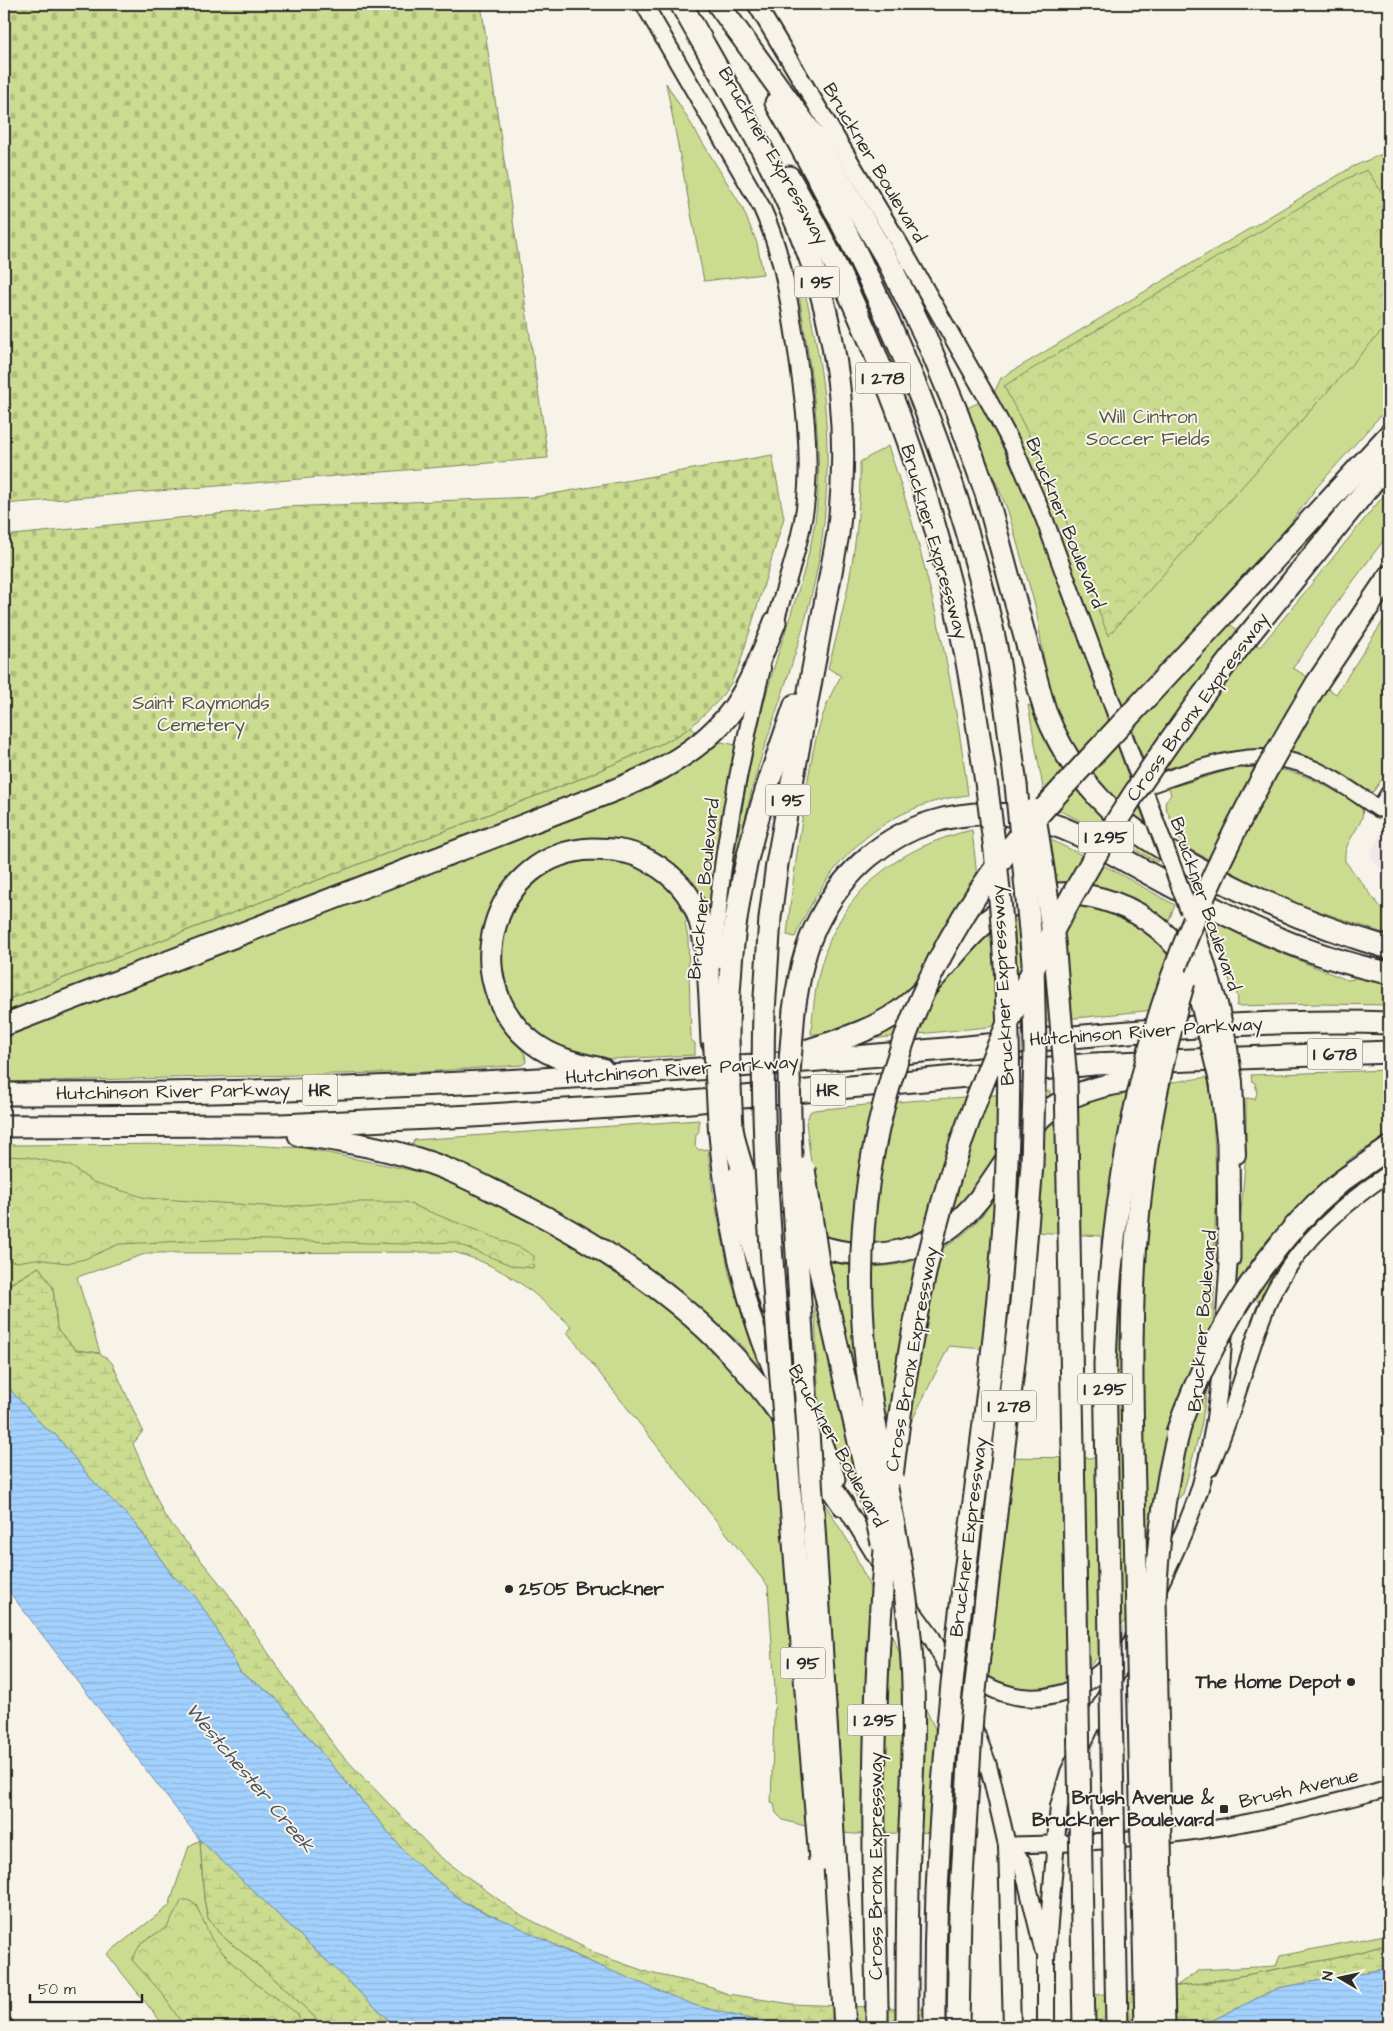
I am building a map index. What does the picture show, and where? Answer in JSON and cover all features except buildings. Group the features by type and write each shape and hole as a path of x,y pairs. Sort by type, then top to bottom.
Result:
{"highway":[{"name":"I 95","path":"683,4 779,184 810,261 826,313 840,396 843,451 842,507 829,589 777,864 770,918 764,1012 764,1106 776,1299 806,1699 835,2027"},
{"name":"Bruckner Expressway","path":"683,4 812,218 852,302 884,379 921,484 952,592 964,645 987,789 1001,904 1006,977 1009,1078 1007,1161 995,1317 947,1738 938,1876 935,2027"},
{"path":"718,4 816,139 889,263 919,322 956,410 986,493 1043,705 1056,737 1076,770 1101,800 1123,821 1178,857 1262,900 1349,935 1389,948"},
{"name":"Bruckner Expressway","path":"718,4 814,171 864,269 930,421 948,472 972,552 993,632 1022,784 1034,969 1035,1051 1032,1164 1021,1302 972,1716 960,1909 958,2027"},
{"path":"907,2027 907,1931 914,1692 908,1608 871,1394 864,1339 862,1303 862,1255 866,1196 888,1086 902,1045 929,980 955,929 986,881 1039,814 1389,435"},
{"name":"Cross Bronx Expressway","path":"877,2027 874,1808 876,1687 890,1491 901,1404 921,1290 956,1157 984,1078 1016,1002 1050,934 1114,824 1187,717 1247,637 1389,462"},
{"name":"I 295","path":"1117,2027 1105,1392 1107,1308 1115,1224 1132,1122 1162,1005 1210,886 1263,779 1317,683 1389,576"},
{"path":"720,1041 742,882 762,806 806,670 829,589"},
{"path":"4,1025 601,796 658,770 696,746 725,719 750,679 775,622"},
{"path":"1146,2027 1132,1341 1134,1268 1142,1185 1156,1104 1184,983 1222,872 1263,779"},
{"name":"I 95","path":"1022,784 1040,843 1051,914 1066,1080 1084,2027"},
{"path":"845,2027 791,1157 789,1074 794,1010 801,967 809,942 826,908 850,876 876,852 904,834 939,820 975,814 1016,815 1058,826 1080,836 1267,935 1340,961 1389,973"},
{"path":"636,1073 590,1067 545,1051 513,1024 495,991 490,972 490,952 493,932 499,913 509,895 522,879 538,867 557,857 585,850 604,849 632,853 656,865 684,890 696,910 701,927 720,1041 724,1130 754,1251 785,1346 843,1505"},
{"path":"769,1064 866,1030 887,1019 916,998 989,921 1012,905 1042,896 1068,895 1094,897 1121,906 1146,920 1170,940 1183,956 1193,977 1211,1005 1228,1082 1229,1258"},
{"path":"794,1010 795,1079 811,1220 822,1278 872,1496 896,1617 907,1684 912,1763"},
{"name":"Hutchinson River Parkway","path":"4,1094 162,1094 354,1089 769,1064 1084,1035 1212,1026 1324,1022 1389,1023"},
{"name":"I 678","path":"1281,1056 1389,1052"},
{"path":"724,1130 761,1208 781,1228 809,1243 839,1252 865,1255 892,1254 913,1248 936,1237 958,1220 978,1200 1022,1137 1046,1113 1071,1097 1092,1089 1129,1081 1281,1056"},
{"name":"Hutchinson River Parkway","path":"4,1126 219,1126 338,1123 607,1108 826,1090 1056,1067 1281,1056"},
{"path":"219,1126 344,1140 423,1160 461,1175 500,1194 586,1240 664,1294 731,1354 758,1386 843,1505"},
{"path":"1139,1684 1145,1588 1161,1483 1181,1423 1214,1344 1244,1292 1284,1237 1342,1180 1389,1148"},
{"path":"1164,2027 1155,1600 1161,1519 1170,1466 1181,1423"}],"main road":[{"name":"Bruckner Boulevard","path":"644,4 761,206 776,242 784,269 804,403 807,478 805,507 800,534 748,728 727,837 716,926 720,1041"},
{"name":"Bruckner Boulevard","path":"756,4 900,244 1014,448 1044,518 1189,911 1211,1005"},
{"name":"Bruckner Boulevard","path":"1046,2027 1046,1958 1059,1806 1069,1772 1191,1515 1204,1472 1214,1419 1229,1258"},
{"name":"Bruckner Boulevard","path":"843,1505 896,1587 932,1638 958,1687 987,1762 1008,1845 1012,2027"},
{"path":"932,1638 963,1670 994,1690 1020,1696 1048,1696 1070,1691 1096,1676 1122,1651 1140,1625"},
{"path":"1008,1845 1022,1862 1046,1958"}],"street":[{"path":"1143,787 1227,760 1248,757 1295,762 1314,769 1379,809 1389,793"},
{"path":"1191,1515 1229,1421 1259,1325 1277,1286 1293,1260 1322,1228 1351,1201 1389,1173"},
{"name":"Brush Avenue","path":"1008,1845 1105,1841 1205,1830 1250,1822 1389,1788"}],"shaded area":[{"path":"1389,821 1389,879 1371,857 1372,848"}],"green space":[{"path":"4,4 481,4 548,458 4,504"},
{"path":"666,83 742,207 757,243 763,274 704,281"},
{"path":"1389,151 1389,406 1317,487 1289,525 1211,610 1260,647 1389,489 1389,533 1334,607 1293,668 1336,694 1389,612 1389,769 1373,792 1361,787 1320,762 1300,754 1279,750 1238,751 1197,760 1157,772 1145,763 1031,466 994,393 1001,378 1352,167"},
{"name":"Will Cintron Soccer Fields","path":"1367,170 1389,203 1389,323 1108,636 1058,498 1038,453 1004,386 1348,178"},
{"path":"803,286 818,352 826,418 827,486 824,519 815,581 801,636 753,785 733,882 734,857 757,730 767,691 802,579 815,522 819,465 815,405 798,288"},
{"path":"980,402 1020,483 1036,522 1145,822 1132,814 1099,785 1065,730 1047,679 1036,609 1008,511 965,409"},
{"path":"888,446 915,531 937,618 955,707 968,795 937,801 909,811 884,824 862,841 842,861 824,884 808,909 795,937 787,935 814,746 825,709 841,676 828,668 852,566 860,488 860,462"},
{"name":"Saint Raymonds Cemetery","path":"772,455 784,518 740,663 731,683 719,700 691,727 672,739 577,780 4,1001 4,536 285,507 535,497"},
{"path":"1028,705 1031,706 1049,749 1092,807 1119,831 1160,858 1157,862 1046,804"},
{"path":"691,727 697,733 648,767 4,1018 4,1001 577,780 672,739"},
{"path":"721,742 736,745 717,845 709,914 635,846 515,876 487,996 501,1024 525,1054 526,1062 522,1065 423,1072 4,1082 4,1033 708,749"},
{"path":"1239,767 1267,768 1300,775 1323,785 1362,808 1363,814 1347,846 1345,861 1389,918 1389,935 1295,903 1267,891 1182,845 1165,806 1166,800 1171,795 1169,788"},
{"path":"972,830 980,905 972,925 892,1008 828,1034 811,1034 816,989 822,962 832,936 844,913 878,875 898,860 921,847 946,837"},
{"path":"1049,839 1109,868 1175,905 1167,925 1055,881"},
{"path":"578,859 623,859 664,880 691,915 685,923 688,938 691,1040 695,1043 695,1055 612,1059 585,1058 538,1038 505,995 499,944 511,910 534,881 551,870"},
{"path":"1073,904 1114,914 1151,935 1174,962 1193,1006 860,1040 943,984 994,926 1023,910"},
{"path":"1210,920 1261,945 1347,980 1354,979 1356,975 1389,983 1389,1005 1236,1006 1238,999 1235,987 1231,985"},
{"path":"1389,1070 1389,1134 1351,1158 1308,1195 1324,1213 1287,1255 1259,1302 1235,1284 1246,1152 1246,1098 1255,1099 1257,1093 1251,1075"},
{"path":"1208,1077 1213,1113 1216,1176 1213,1354 1201,1427 1183,1494 1175,1501 1149,1588 1099,1656 1084,1672 1070,1681 1055,1687 1034,1690 1019,1689 994,1682 966,1660 984,1457 1104,1458 1101,1236 1019,1231 1006,1351 949,1346 871,1503 890,1566 849,1481 819,1408 813,1267 822,1259 866,1267 888,1266 910,1262 931,1254 950,1244 968,1230 983,1214 1027,1147 1049,1124 1062,1114 1078,1105 1114,1092"},
{"path":"1050,1091 1050,1097 998,1151 967,1197 933,1225 910,1237 882,1244 853,1245 823,1237 819,1227 806,1123 810,1112 814,1110 908,1101"},
{"path":"699,1120 699,1131 696,1135 695,1146 699,1150 708,1149 713,1193 730,1277 759,1368 740,1343 671,1286 617,1250 411,1149 414,1140"},
{"path":"226,1144 303,1148 430,1174 501,1204 590,1252 616,1269 681,1319 750,1386 850,1544 935,1729 945,1832 854,1834 827,1832 783,1820 776,1813 774,1804 771,1803 775,1689 768,1586 567,1332 572,1327 531,1291 504,1273 489,1265 454,1252 148,1253 77,1277 100,1353 76,1350 57,1329 53,1288 39,1267 4,1287 4,1145"},
{"path":"4,1156 27,1157 69,1165 93,1182 146,1198 280,1207 338,1202 405,1202 521,1248 534,1256 533,1268 513,1266 453,1242 406,1244 236,1239 119,1244 85,1259 67,1263 36,1259 16,1262 4,1259"},
{"path":"39,1267 53,1288 57,1329 76,1350 100,1354 112,1363 143,1431 133,1444 164,1515 226,1591 299,1698 340,1753 439,1856 517,1913 599,1955 650,1973 704,1985 728,1994 791,2004 924,2009 925,2027 790,2027 694,2005 631,1981 462,1901 409,1857 274,1696 241,1673 195,1596 172,1575 135,1523 91,1479 56,1435 45,1428 4,1383 4,1288"},
{"path":"200,1840 204,1899 208,1918 220,1934 278,1982 325,2027 165,2027 107,1954 169,1906 189,1846"},
{"path":"200,1840 396,2027 325,2027 278,1982 220,1934 208,1918 204,1899"},
{"path":"182,1900 188,1900 196,1905 212,1940 233,1964 259,1986 298,2014 302,2027 188,2027 183,2025 161,1992 132,1960 141,1943 167,1927"},
{"path":"1389,1934 1389,1944 1346,1956 1198,1984 1176,1986 1200,1970 1276,1966 1280,1956"},
{"path":"1389,1944 1389,1968 1278,1988 1199,2027 1081,2027 1095,1995 1198,1984 1346,1956"}],"water":[{"name":"Westchester Creek","path":"4,1383 45,1428 56,1435 91,1479 135,1523 172,1575 195,1596 212,1621 241,1673 274,1696 409,1857 462,1901 509,1922 578,1957 694,2005 755,2021 790,2027 396,2027 200,1840 4,1585"},
{"path":"1389,1968 1389,2027 1199,2027 1278,1988"}],"place":[{"name":"2505 Bruckner","path":"509,1589"},
{"name":"The Home Depot","path":"1351,1682"},
{"name":"Brush Avenue & Bruckner Boulevard","path":"1224,1809"}]}
